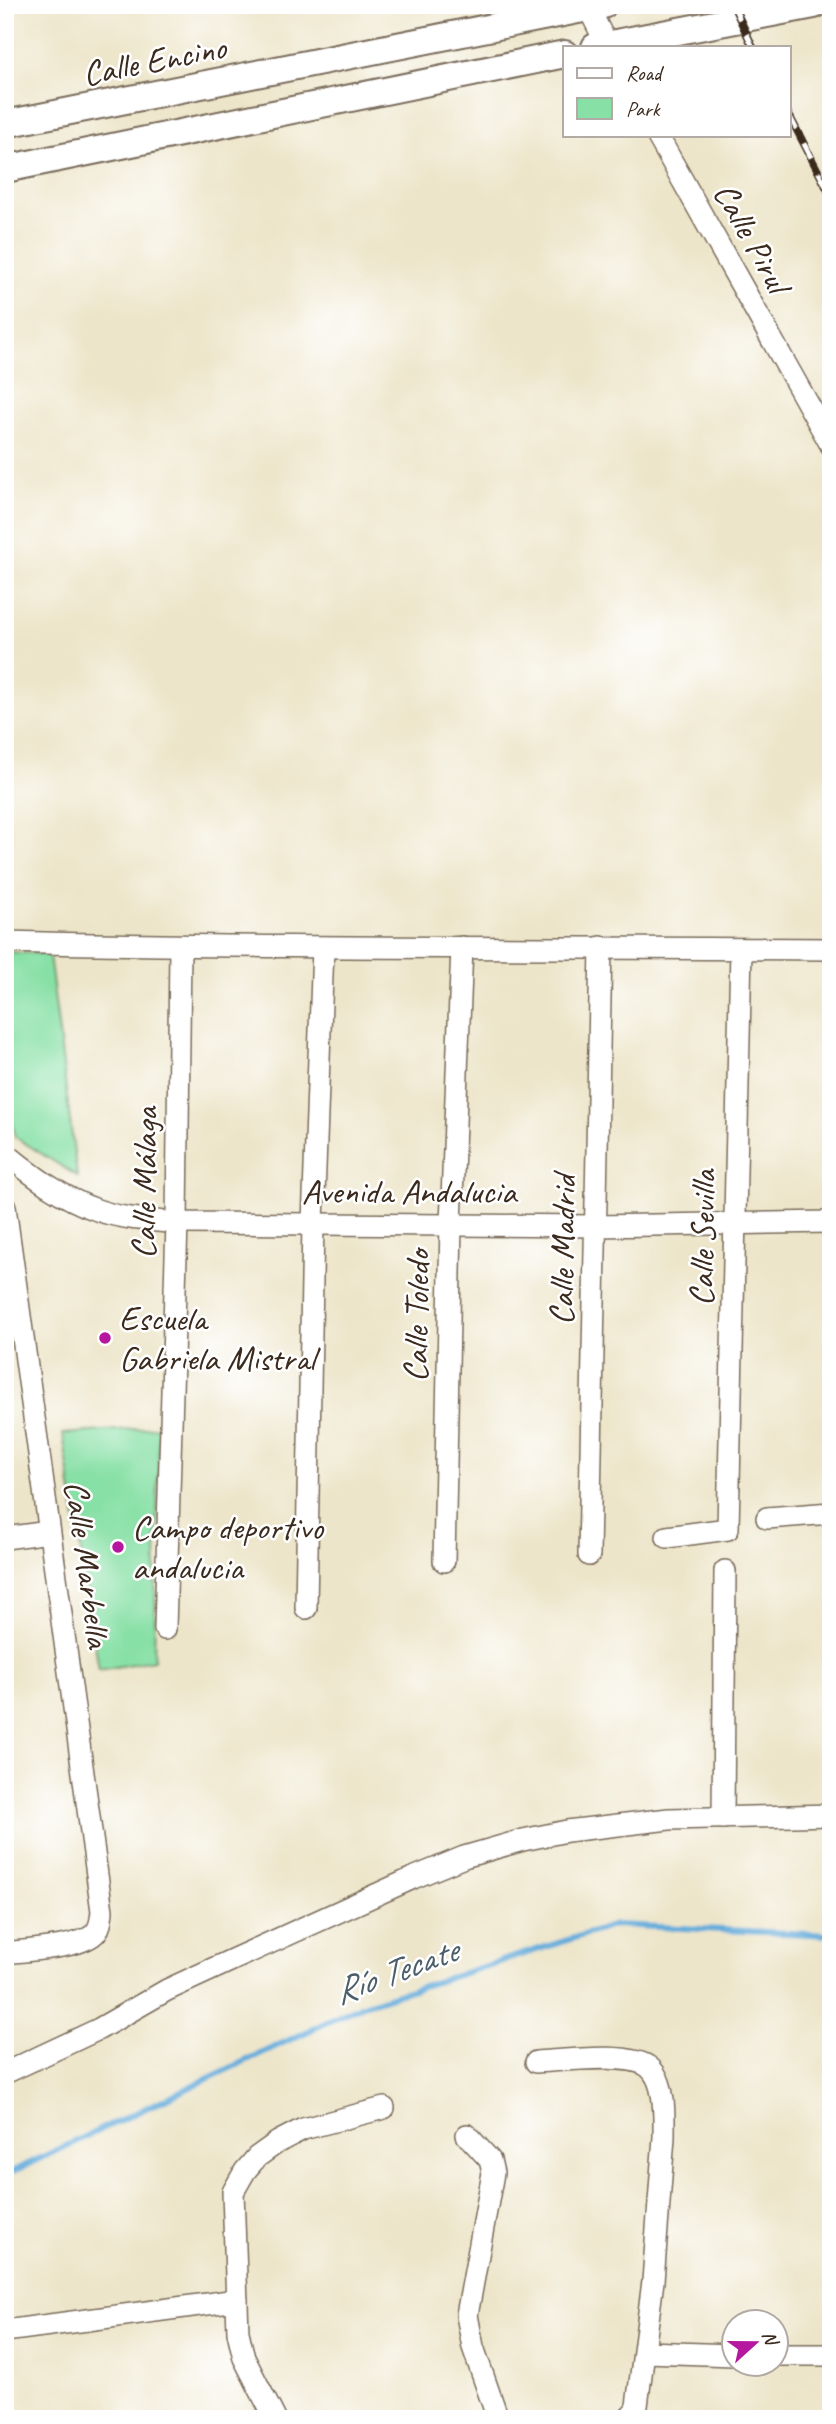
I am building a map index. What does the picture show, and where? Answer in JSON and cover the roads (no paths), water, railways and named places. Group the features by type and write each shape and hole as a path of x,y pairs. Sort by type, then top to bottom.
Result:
{"street":[{"path":"596,6 603,46 814,5"},
{"name":"Calle Encino","path":"5,124 596,6"},
{"path":"5,169 563,54"},
{"name":"Calle Pirul","path":"658,136 831,445"},
{"path":"5,942 180,947 831,949"},
{"name":"Calle Málaga","path":"165,1629 177,1223 180,947"},
{"name":"Calle Toledo","path":"444,1561 451,1224 462,947"},
{"name":"Calle Madrid","path":"589,1555 601,947"},
{"path":"306,1608 313,1223 323,948"},
{"name":"Calle Sevilla","path":"667,1537 727,1529 741,948"},
{"name":"Avenida Andalucia","path":"5,1153 33,1177 97,1210 128,1218 177,1223 596,1226 831,1222"},
{"name":"Calle Marbella","path":"5,1207 102,1911 98,1930 82,1942 5,1953"},
{"path":"767,1518 831,1513"},
{"path":"5,1538 49,1532"},
{"path":"723,1818 726,1571"},
{"path":"5,2073 99,2029 167,1990 464,1857 523,1839 567,1830 669,1819 831,1815"},
{"path":"536,2062 618,2059 638,2061 650,2068 659,2083 664,2137 653,2281 637,2406 628,2419"},
{"path":"275,2419 244,2358 238,2332 233,2192 244,2171 257,2157 303,2130 384,2108"},
{"path":"467,2134 490,2160 493,2173 467,2315 473,2347 498,2419"},
{"path":"5,2331 237,2300"},
{"path":"645,2352 720,2355"},
{"path":"790,2355 831,2354"}],"waterway":[{"name":"Río Tecate","path":"5,2175 363,2005 615,1925 831,1935"}],"railway":[{"path":"733,5 753,46"},
{"path":"790,117 831,196"}],"place":[{"name":"Escuela Gabriela Mistral","path":"105,1338"},
{"name":"Campo deportivo andalucia","path":"118,1547"}]}
